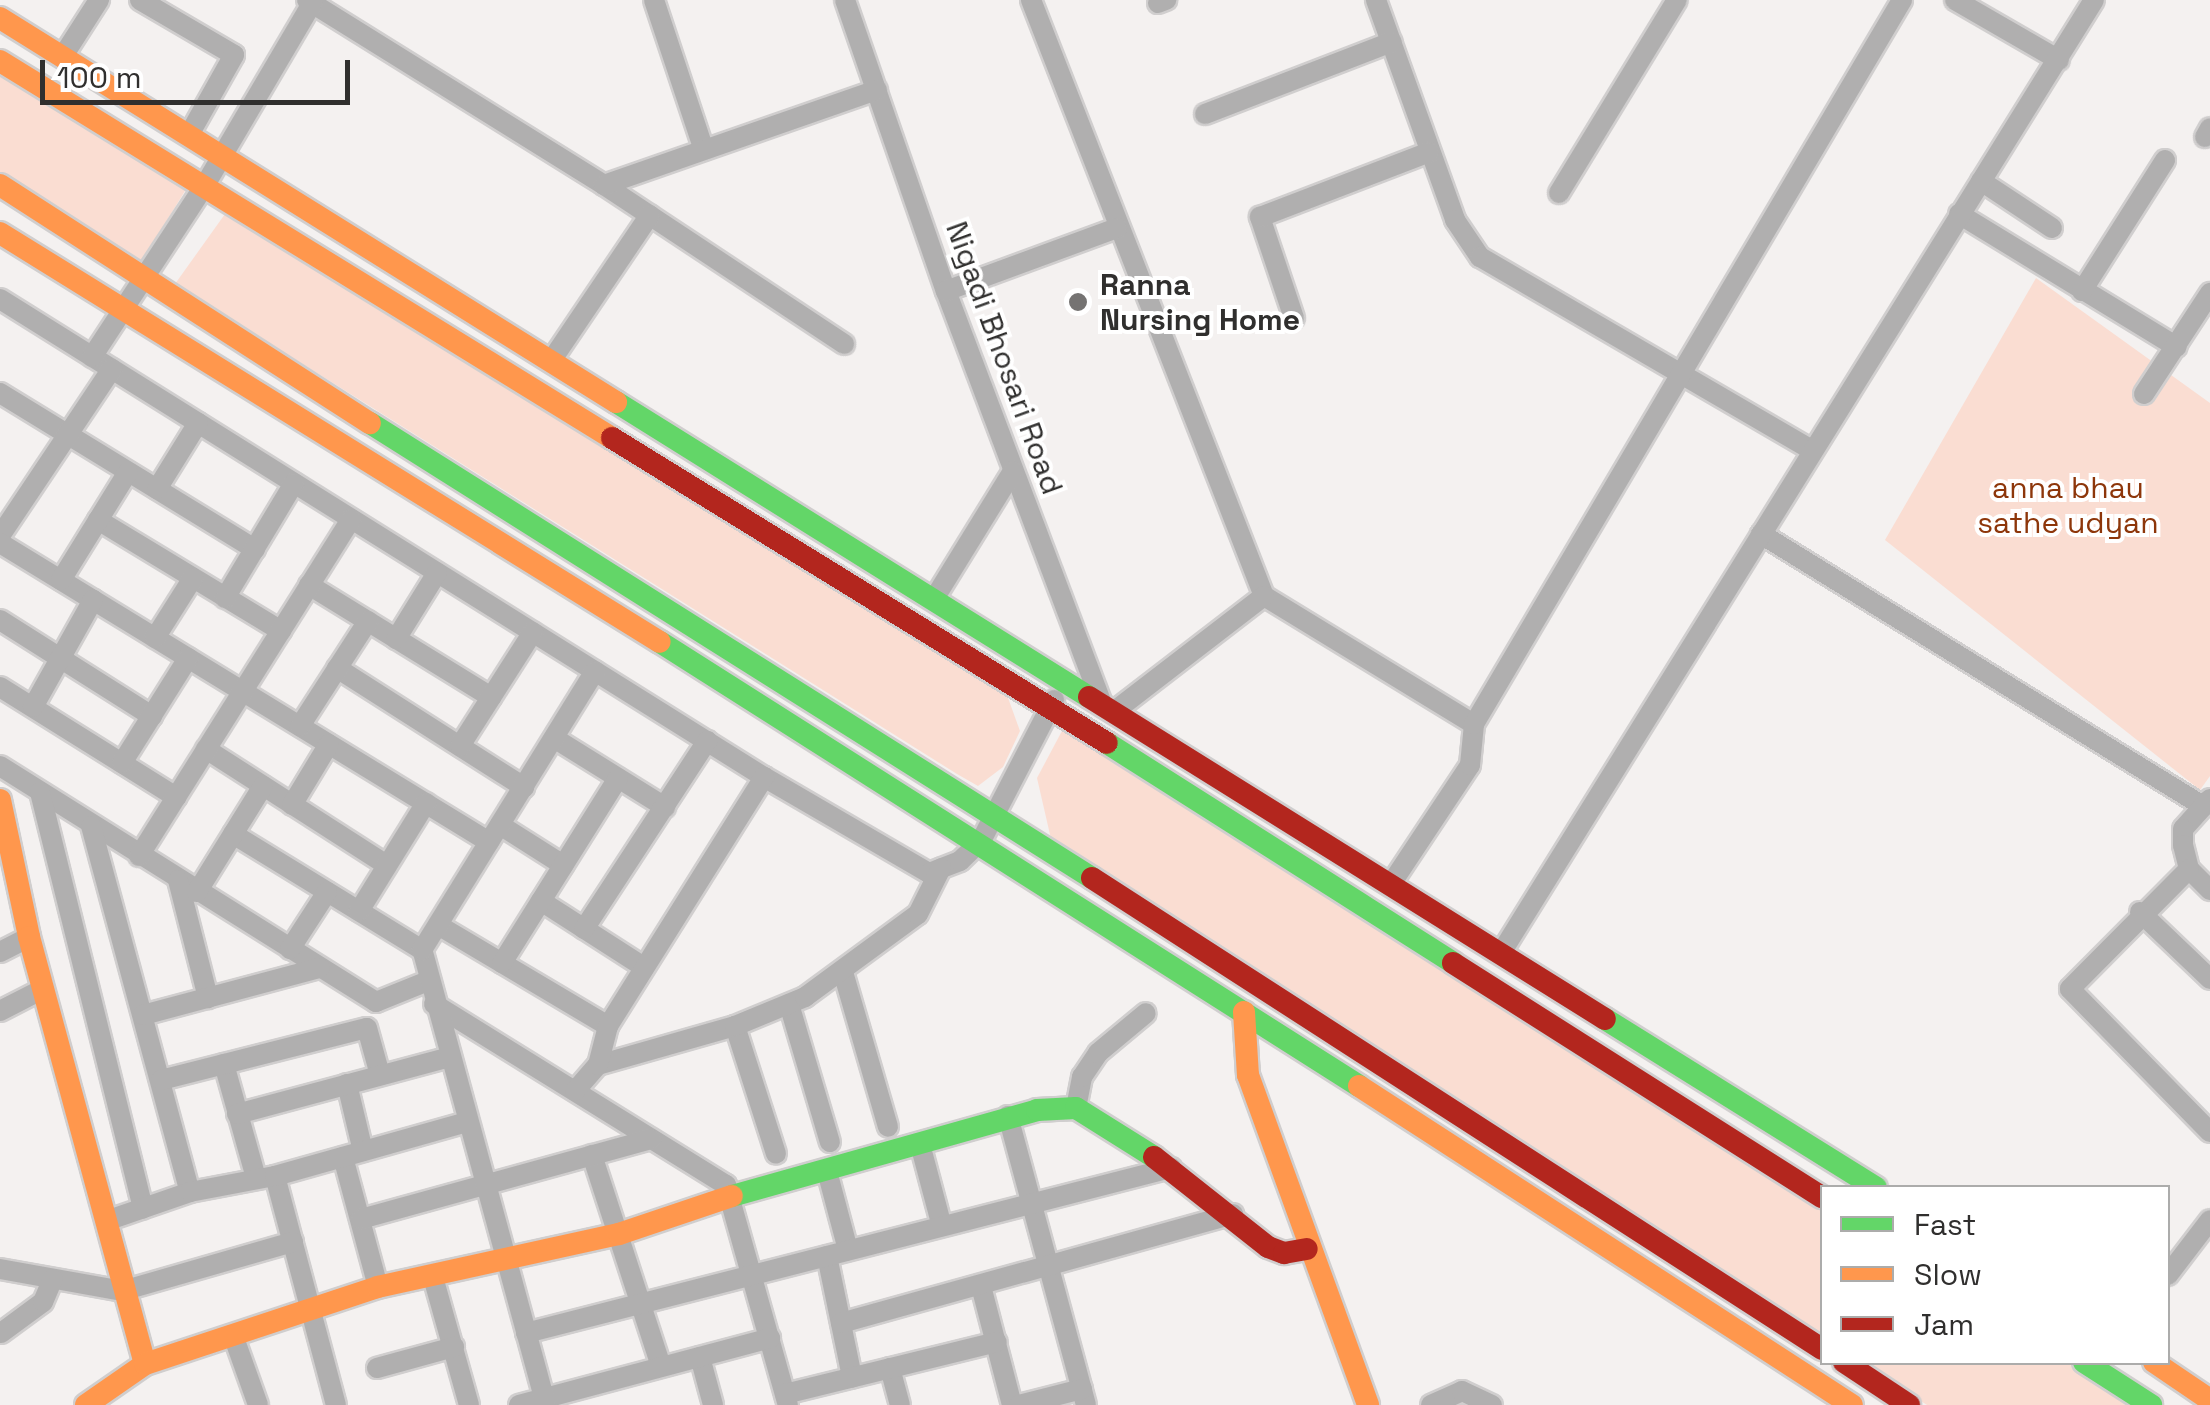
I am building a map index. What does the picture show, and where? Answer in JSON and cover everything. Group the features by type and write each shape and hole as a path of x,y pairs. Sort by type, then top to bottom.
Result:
{"main road":[{"path":"0,18 1394,882 1871,1185"},
{"path":"0,60 1086,730 1820,1195"},
{"path":"0,185 141,282 996,816 1820,1348"},
{"path":"0,233 980,841 1852,1405"},
{"path":"0,800 2,839 122,1291 145,1364"},
{"path":"1244,1012 1248,1074 1308,1249 1368,1405"},
{"path":"86,1405 145,1364 378,1288 507,1256 619,1234 730,1196 1008,1116 1076,1108 1171,1168 1268,1247 1284,1253 1308,1249"},
{"path":"1849,1365 1909,1405"},
{"path":"2089,1365 2151,1405"},
{"path":"2158,1365 2210,1400"}],"street":[{"path":"64,56 100,0"},
{"path":"140,0 234,54 189,135"},
{"path":"654,0 703,147"},
{"name":"Nigadi Bhosari Road","path":"845,0 1013,471 1110,706"},
{"path":"1031,0 1264,596 1474,724"},
{"path":"1376,0 1455,220 1480,257 1682,378 1812,450"},
{"path":"1559,194 1677,0"},
{"path":"1394,882 1470,765 1474,724 1902,0"},
{"path":"1955,0 2058,60"},
{"path":"1501,952 2094,0"},
{"path":"92,356 223,156 309,2 604,184 844,344"},
{"path":"1206,114 1392,42"},
{"path":"604,184 877,90"},
{"path":"1294,318 1260,218 1429,152"},
{"path":"2082,290 2165,160"},
{"path":"1980,182 2052,228"},
{"path":"1960,214 2177,348"},
{"path":"551,360 650,215"},
{"path":"946,291 1117,228"},
{"path":"2144,394 2210,293"},
{"path":"0,299 764,777 929,872 980,841 1065,679"},
{"path":"112,369 0,540 426,804 564,865"},
{"path":"4,403 68,434 254,549"},
{"path":"158,490 198,423"},
{"path":"934,600 1013,471"},
{"path":"61,580 128,472"},
{"path":"226,598 294,483"},
{"path":"139,856 351,519"},
{"path":"98,520 280,631"},
{"path":"1761,534 2206,802 2184,829 2190,869 2210,890"},
{"path":"396,638 437,573"},
{"path":"155,638 193,578"},
{"path":"309,586 491,698"},
{"path":"1086,730 1110,706 1264,596"},
{"path":"32,707 93,600"},
{"path":"0,620 152,716"},
{"path":"300,726 368,621"},
{"path":"460,746 533,632"},
{"path":"122,763 188,658"},
{"path":"337,668 524,786"},
{"path":"545,1402 422,950 595,671"},
{"path":"0,687 176,797"},
{"path":"554,738 664,806"},
{"path":"584,929 707,741"},
{"path":"292,805 330,744"},
{"path":"206,750 388,865"},
{"path":"0,766 376,1002 428,981"},
{"path":"575,1091 598,1065 608,1026 764,777"},
{"path":"502,963 618,778"},
{"path":"197,892 263,786"},
{"path":"40,792 143,1208"},
{"path":"359,911 426,804"},
{"path":"91,826 190,1192"},
{"path":"233,834 422,950"},
{"path":"598,1065 735,1026 789,1004 842,972 918,914 941,868"},
{"path":"2190,869 2140,912 2070,989 2210,1132"},
{"path":"178,880 208,998"},
{"path":"290,949 327,892"},
{"path":"541,901 644,967"},
{"path":"2140,912 2210,979"},
{"path":"438,925 608,1026"},
{"path":"0,952 29,938"},
{"path":"143,1015 320,968"},
{"path":"842,972 888,1127"},
{"path":"0,1011 44,989"},
{"path":"434,1004 726,1185 787,1400 852,1378 997,1342"},
{"path":"789,1004 830,1142"},
{"path":"1076,1108 1082,1077 1098,1053 1146,1013"},
{"path":"735,1026 776,1154"},
{"path":"161,1080 366,1028 380,1076"},
{"path":"238,1114 449,1057"},
{"path":"224,1064 238,1114 292,1242 336,1405"},
{"path":"347,1084 361,1219 378,1288"},
{"path":"981,1286 1016,1405 1084,1397 1008,1116"},
{"path":"106,1221 190,1192 265,1177 468,1122"},
{"path":"361,1219 652,1139"},
{"path":"920,1144 941,1224"},
{"path":"592,1155 661,1366"},
{"path":"526,1333 1171,1168"},
{"path":"827,1170 841,1323 852,1378"},
{"path":"841,1323 1050,1268 1232,1214"},
{"path":"2170,1272 2208,1225"},
{"path":"0,1269 122,1291 292,1242"},
{"path":"434,1277 469,1405"},
{"path":"1,1332 43,1302 53,1279"},
{"path":"233,1334 258,1405"},
{"path":"519,1405 545,1402 770,1338"},
{"path":"377,1368 454,1347"},
{"path":"700,1357 714,1405"},
{"path":"890,1368 900,1405"},
{"path":"1432,1405 1462,1391 1492,1405"}],"green space":[{"path":"0,65 188,186 139,266 0,179"},
{"path":"225,214 1007,695 1020,731 1003,767 978,786 957,774 175,284"},
{"name":"anna bhau sathe udyan","path":"2036,278 2210,403 2210,776 2200,790 1885,540"},
{"path":"1063,729 1820,1207 1820,1334 1051,839 1037,778"},
{"path":"1866,1365 2070,1365 2135,1405 1927,1405"}],"traffic: fast":[{"path":"616,402 1089,697"},
{"path":"370,423 1092,878"},
{"path":"660,642 1359,1086"},
{"path":"1107,743 1453,963"},
{"path":"1605,1019 1871,1185"},
{"path":"732,1196 1037,1110 1076,1108 1154,1157"},
{"path":"2089,1365 2151,1405"}],"traffic: slow":[{"path":"0,18 616,402"},
{"path":"0,61 612,438"},
{"path":"0,185 370,423"},
{"path":"0,233 660,642"},
{"path":"0,800 29,937 145,1364"},
{"path":"1244,1012 1248,1075 1368,1405"},
{"path":"1359,1086 1852,1405"},
{"path":"86,1405 145,1364 378,1287 619,1234 732,1196"},
{"path":"2158,1365 2210,1400"}],"traffic: jam":[{"path":"612,438 1107,743"},
{"path":"1089,697 1605,1019"},
{"path":"1092,878 1820,1348"},
{"path":"1453,963 1820,1196"},
{"path":"1154,1157 1268,1247 1284,1253 1307,1249"},
{"path":"1849,1365 1909,1405"}],"place":[{"name":"Ranna Nursing Home","path":"1078,302"}]}
